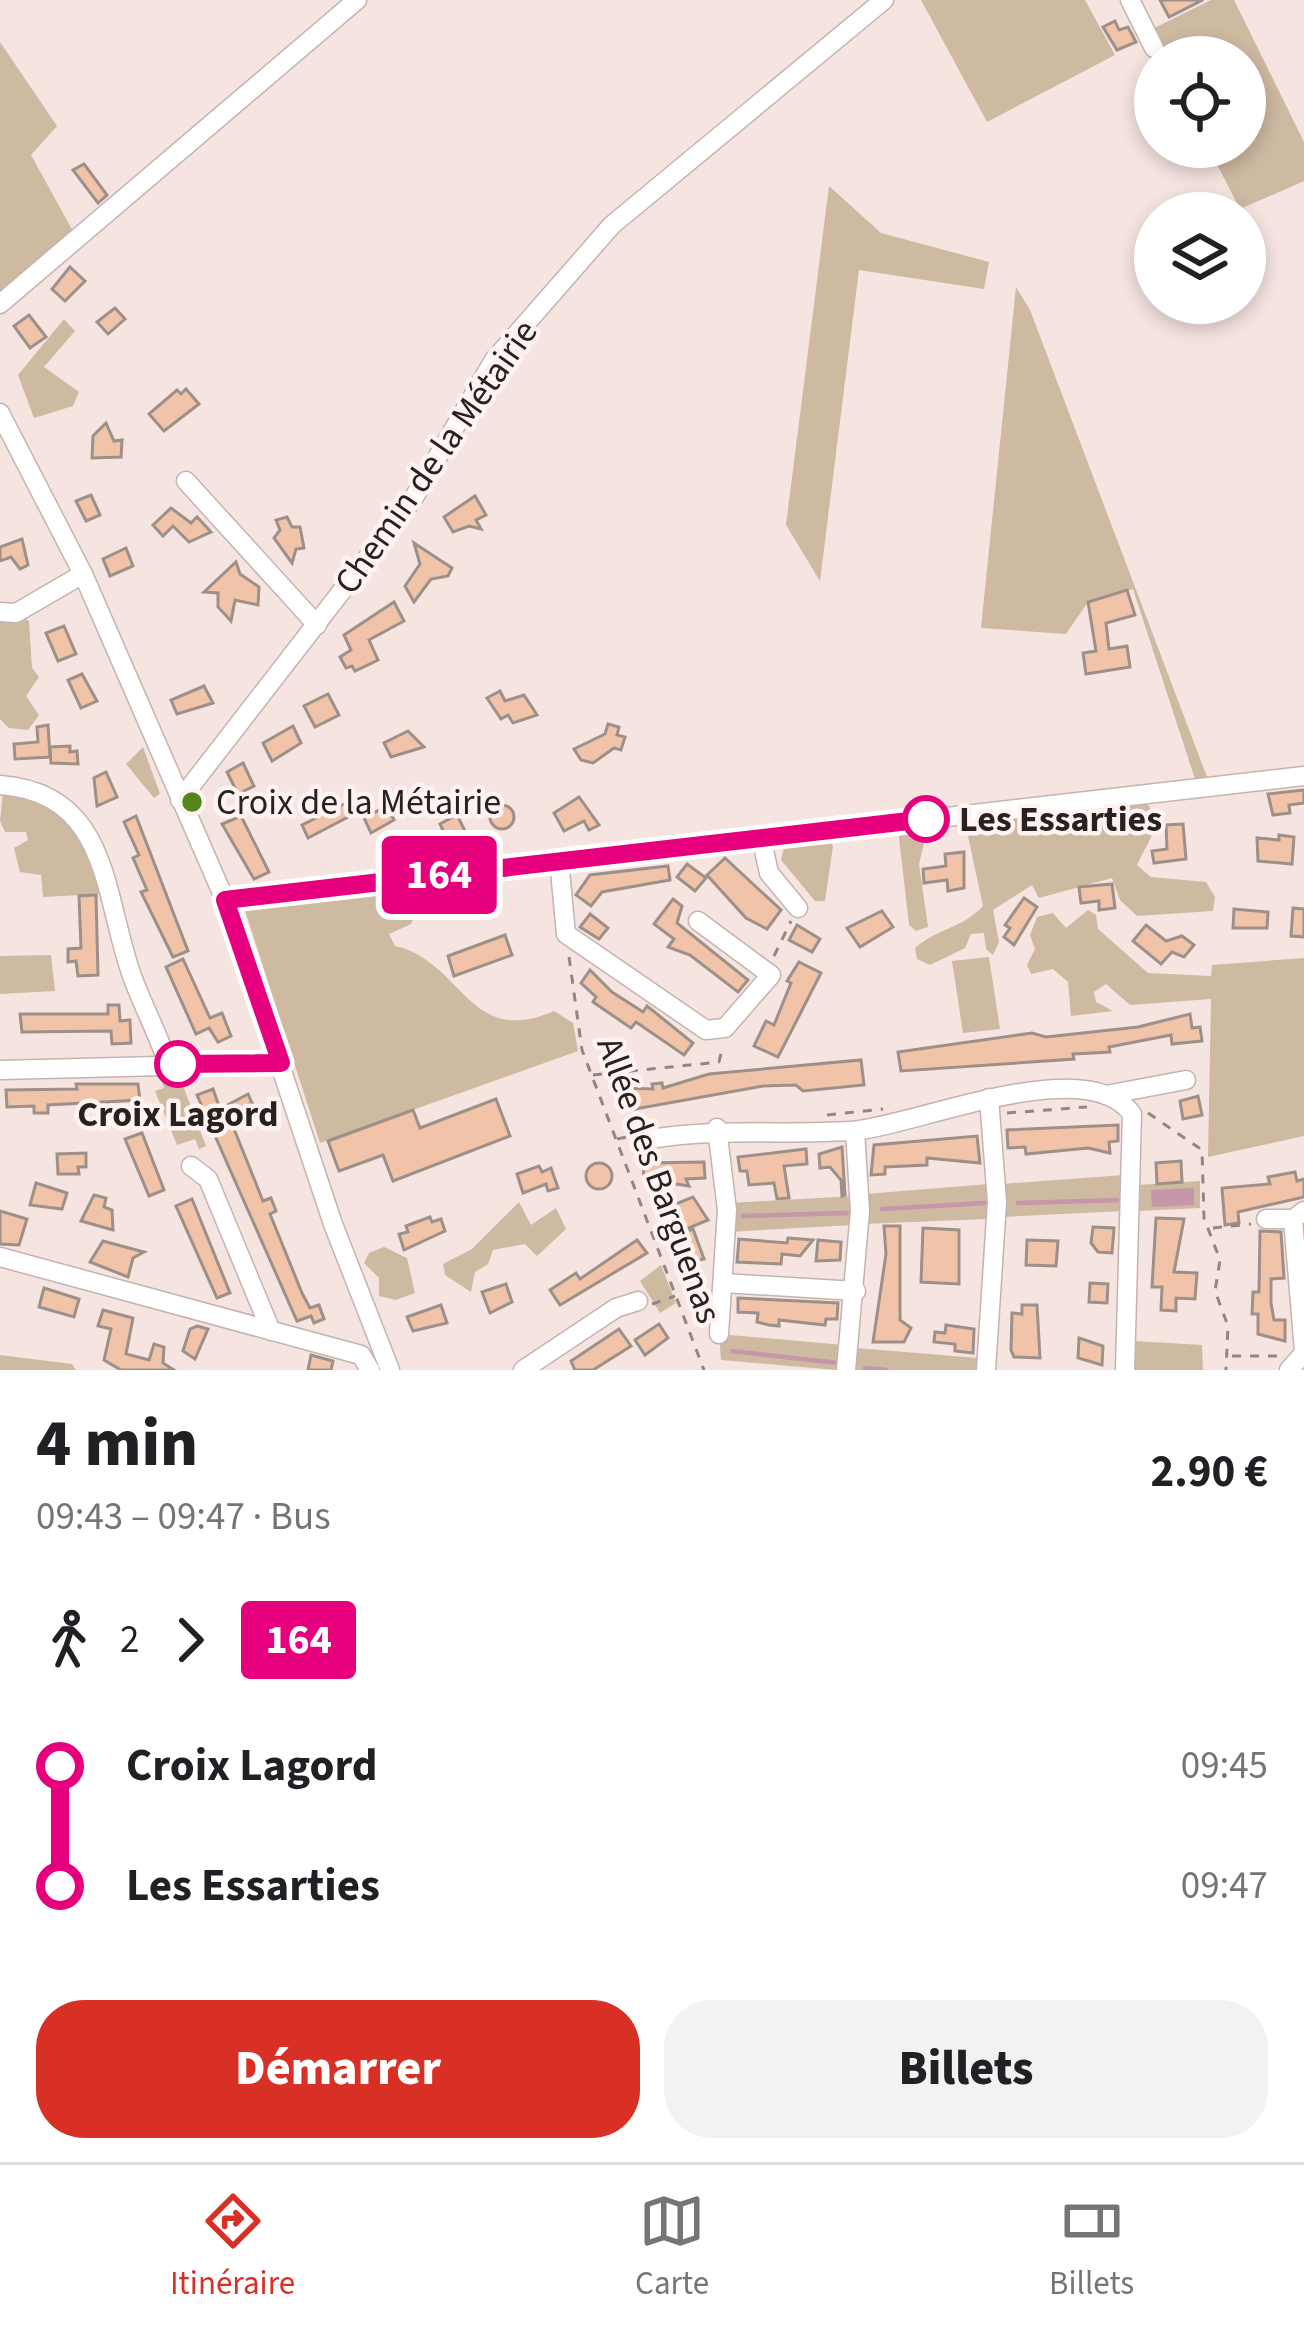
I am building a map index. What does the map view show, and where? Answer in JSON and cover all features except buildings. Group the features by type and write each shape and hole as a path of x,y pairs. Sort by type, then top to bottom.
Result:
{"street":[{"path":"0,304 357,0"},
{"name":"Chemin de la Métairie","path":"180,800 413,500 494,359 612,225 884,0"},
{"path":"1130,0 1148,36"},
{"path":"0,413 9,450 83,574 225,900 332,1224 390,1370"},
{"path":"186,481 317,625"},
{"path":"0,612 16,613 83,574"},
{"path":"225,900 1304,776"},
{"path":"0,785 21,787 68,808 91,835 132,976 168,1064"},
{"path":"761,837 769,873 798,908"},
{"path":"559,860 566,934 706,1030 728,1026 771,975 698,921"},
{"path":"0,1070 281,1063"},
{"path":"650,1139 717,1128 854,1131 989,1098 1055,1089 1106,1095 1186,1080"},
{"path":"1106,1095 1132,1114 1125,1370"},
{"path":"986,1370 997,1202 989,1098"},
{"path":"717,1128 727,1210 719,1334"},
{"path":"846,1370 860,1211 854,1131"},
{"path":"191,1166 208,1179 271,1331"},
{"path":"1266,1219 1299,1215 1298,1359"},
{"path":"0,1257 271,1331 365,1363"},
{"path":"724,1283 856,1291"},
{"path":"523,1370 616,1308 638,1301"}],"path":[{"path":"771,975 775,951 798,908"},
{"name":"Allée des Barguenas","path":"566,934 582,1050 704,1370"},
{"path":"593,1075 719,1062 728,1026"},
{"path":"1212,1229 1266,1219"},
{"path":"638,1301 657,1306 676,1295"},
{"path":"1230,1356 1298,1359"}],"shaded area":[{"path":"921,0 1085,0 1115,55 987,122"},
{"path":"1211,0 1234,0 1252,36 1151,36 1148,31"},
{"path":"0,42 57,126 31,155 79,242 0,303"},
{"path":"1266,65 1304,142 1304,181 1266,198 1266,192 1231,192 1219,168 1266,168"},
{"path":"829,186 881,233 989,262 984,289 859,270 820,581 786,525"},
{"path":"1016,287 1030,310 1207,777 1195,779 1133,589 1088,602 1066,634 981,628"},
{"path":"64,319 75,331 44,367 79,392 73,406 34,418 18,375"},
{"path":"17,615 29,621 32,668 39,677 26,696 39,715 28,730 9,728 0,719 0,617"},
{"path":"143,747 160,794 154,798 126,764"},
{"path":"3,792 44,804 70,825 100,894 43,897 41,875 20,872 14,848 28,840 26,832 5,832 0,821"},
{"path":"1144,800 1154,825 1137,865 1151,877 1206,882 1215,897 1213,911 1137,916 1120,900 1112,878 1039,898 1032,885 993,910 999,942 993,955 986,949 984,933 971,934 965,948 930,965 917,959 915,948 983,906 968,836 973,819"},
{"path":"910,827 925,839 919,864 928,927 916,931 909,925 898,829"},
{"path":"824,834 833,846 825,901 815,901 781,860 787,835"},
{"path":"403,888 419,906 411,924 389,934 395,946 418,954 467,998 502,1019 525,1020 554,1011 573,1023 578,1051 320,1143 241,898"},
{"path":"1088,910 1096,915 1098,929 1148,973 1211,976 1212,965 1304,958 1304,1136 1208,1157 1211,999 1130,1005 1106,984 1094,992 1096,1002 1113,1011 1071,1016 1068,982 1053,969 1031,974 1027,965 1035,949 1030,935 1037,917 1053,913 1066,928"},
{"path":"51,955 55,991 0,994 0,956"},
{"path":"989,957 1000,1029 963,1033 952,961"},
{"path":"161,1077 180,1078 206,1146 199,1149 195,1139 177,1145 155,1091 164,1088"},
{"path":"1124,1175 1124,1211 1002,1217 1001,1184"},
{"path":"1200,1181 1200,1208 1139,1211 1139,1185"},
{"path":"989,1184 987,1219 863,1224 865,1194"},
{"path":"1194,1188 1194,1205 1152,1207 1151,1190"},
{"path":"853,1196 852,1225 729,1232 729,1203"},
{"path":"519,1202 531,1225 556,1208 566,1229 537,1256 525,1244 493,1250 488,1264 475,1272 471,1292 445,1275 443,1264 472,1249"},
{"path":"384,1247 407,1258 415,1293 396,1300 379,1296 379,1278 364,1263 369,1253"},
{"path":"661,1265 676,1303 660,1313 640,1281"},
{"path":"719,1334 844,1345 836,1370 721,1360"},
{"path":"1134,1341 1202,1345 1203,1370 1128,1370"},
{"path":"856,1348 978,1358 977,1370 851,1370"},
{"path":"0,1355 72,1364 76,1370 0,1370"}],"waterway":[{"path":"1018,1203 1122,1200"},
{"path":"882,1209 985,1203"},
{"path":"743,1216 847,1213"},
{"path":"732,1351 838,1363"},
{"path":"865,1368 886,1370"}],"bus line":[{"name":"164","path":"178,1064 281,1063 225,900 926,819"}],"place":[{"name":"Croix de la Métairie","path":"192,802"},
{"name":"Les Essarties","path":"926,819"},
{"name":"Croix Lagord","path":"178,1064"}]}
